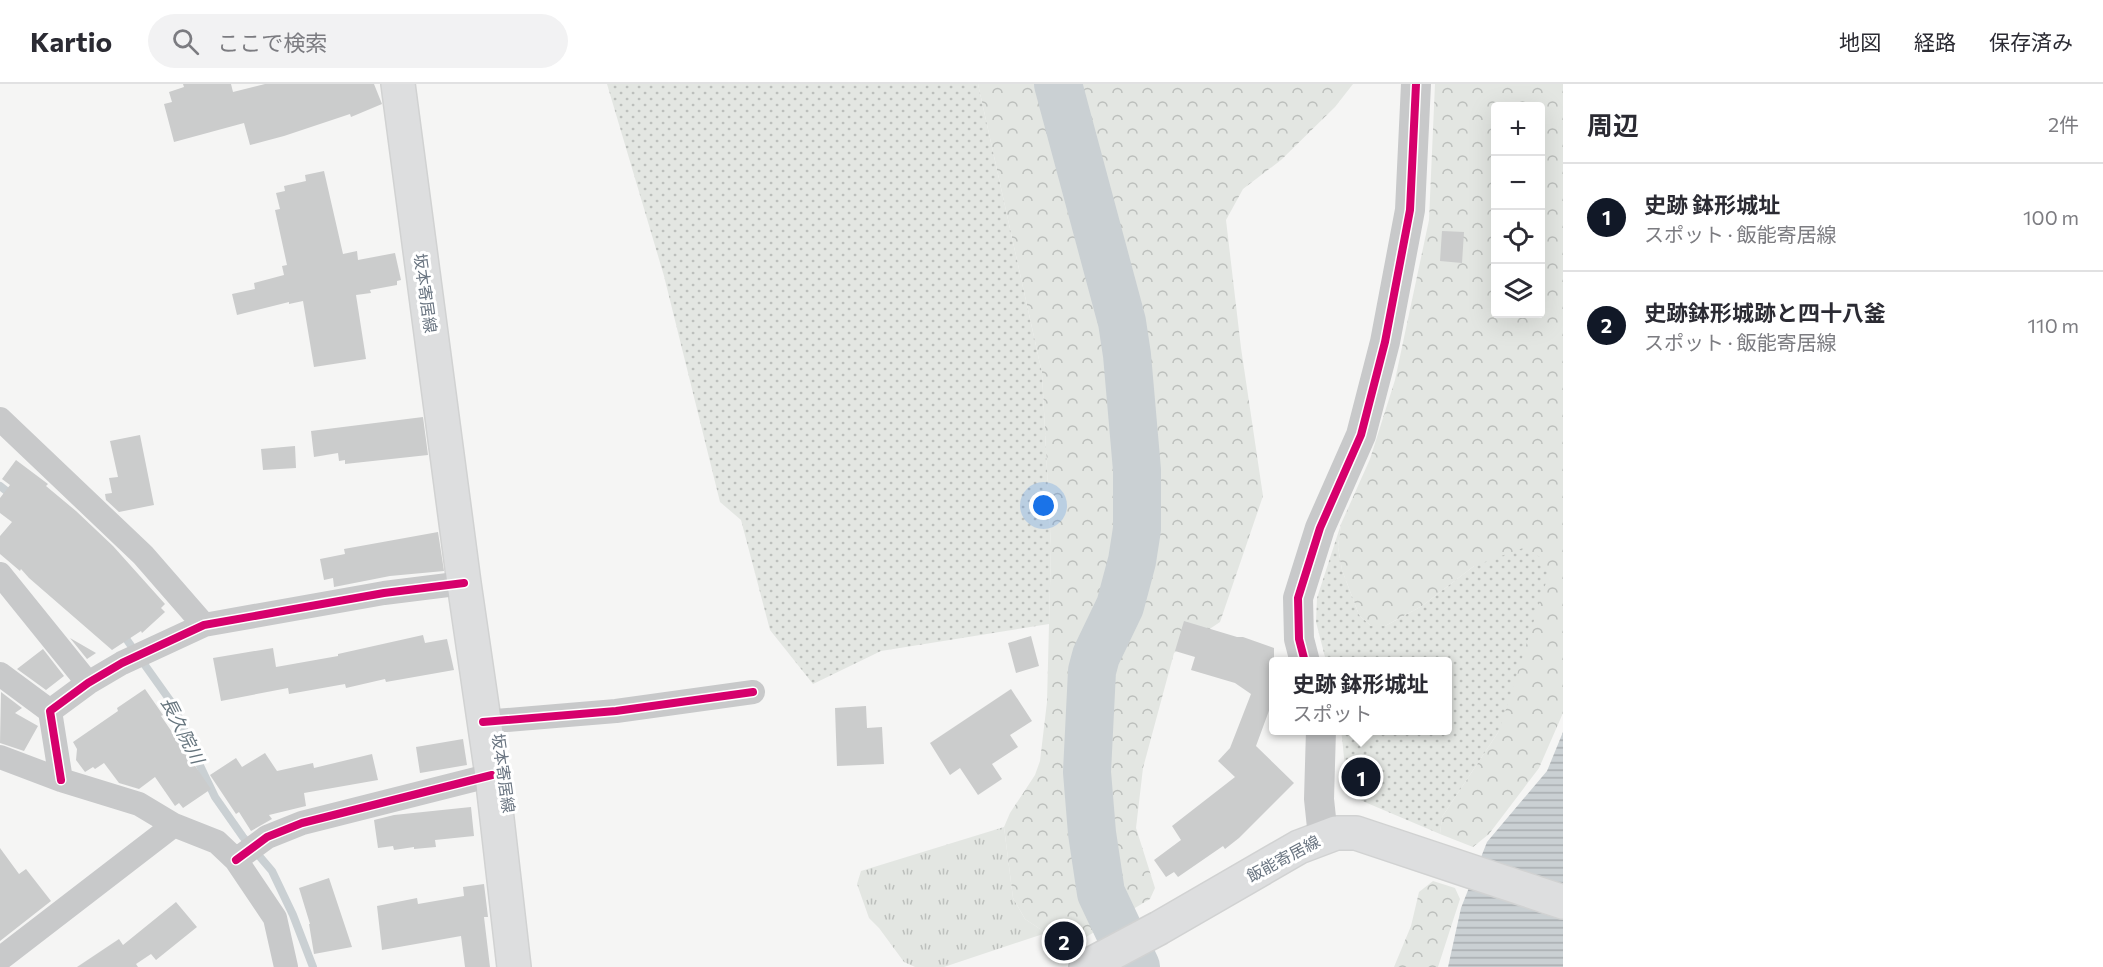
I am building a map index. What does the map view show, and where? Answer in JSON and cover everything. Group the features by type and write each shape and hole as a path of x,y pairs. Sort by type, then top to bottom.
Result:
{"main road":[{"name":"坂本寄居線","path":"398,84 464,583 492,775 514,967"},
{"name":"飯能寄居線","path":"1086,967 1159,928 1299,847 1336,833 1356,832 1563,902"}],"street":[{"path":"1304,657 1299,639 1298,598 1320,528 1361,435 1386,342 1410,210 1416,84"},
{"path":"0,419 143,555 204,625"},
{"path":"0,574 88,682"},
{"path":"50,711 88,682 122,663 204,625 384,593 464,583"},
{"path":"0,674 50,711 61,780"},
{"path":"483,722 616,711 753,692"},
{"path":"1321,735 1319,799 1323,837"},
{"path":"0,757 61,780 139,804 174,825 217,842 238,858 275,918 286,967"},
{"path":"238,858 267,837 302,823 492,775"},
{"path":"0,959 174,825"}],"green space":[{"path":"607,84 978,84 1042,373 1051,547 1049,624 881,651 813,684 770,630 741,520 720,502 664,276"},
{"path":"978,84 1353,84 1335,107 1281,160 1243,189 1226,220 1241,348 1263,496 1220,622 1174,653 1143,768 1136,828 1155,888 1150,899 1081,940 1072,940 1066,927 1062,926 1046,933 1025,919 1013,898 1004,827 1010,813 1035,775 1040,761 1047,702 1051,547 1042,373"},
{"path":"1435,84 1563,84 1563,713 1539,768 1489,834 1473,847 1440,834 1442,817 1499,731 1474,566 1422,606 1385,626 1371,626 1359,615 1342,570 1338,547 1341,524 1370,459 1395,380 1429,220"},
{"path":"1341,524 1338,547 1342,570 1359,615 1371,626 1385,626 1422,606 1474,566 1523,548 1540,557 1549,573 1499,731 1442,817 1440,834 1360,800 1354,794 1345,768 1341,735 1452,735 1452,657 1325,657 1316,622 1317,598"},
{"path":"1004,827 1013,898 1025,919 1046,933 944,967 915,967 904,962 869,918 857,884 861,871"},
{"path":"1433,881 1455,888 1460,899 1438,967 1394,967 1411,926 1419,892"}],"shaded area":[{"path":"1563,732 1563,967 1448,967 1461,908 1487,842 1547,771"}],"building":[{"path":"183,84 231,84 233,92 265,84 374,84 382,104 351,117 350,114 250,145 244,123 174,142 164,104 172,102 169,92 184,87"},
{"path":"324,171 343,254 357,251 358,260 395,253 401,280 397,281 397,285 356,295 366,359 314,367 303,301 289,304 289,302 237,315 232,294 255,289 254,283 284,275 282,266 287,265 275,210 280,209 276,193 285,191 284,186 306,181 305,175"},
{"path":"1442,231 1464,232 1462,263 1440,261"},
{"path":"423,417 428,455 345,464 345,460 339,461 338,453 314,457 311,431"},
{"path":"140,435 154,505 119,512 106,500 105,494 112,493 109,478 118,477 110,441"},
{"path":"295,446 296,468 263,470 261,449"},
{"path":"16,460 48,484 46,486 113,546 165,604 161,608 165,612 142,633 141,631 112,650 21,569 20,571 0,554 0,536 12,522 0,513 0,498 10,485 2,479"},
{"path":"438,532 444,571 390,576 334,587 333,578 324,580 320,559 345,554 344,549"},
{"path":"1184,621 1274,648 1274,657 1269,657 1269,711 1256,746 1294,783 1225,849 1223,846 1178,877 1174,872 1166,877 1154,860 1181,840 1172,826 1235,777 1218,761 1230,748 1251,694 1235,683 1191,670 1195,657 1175,651"},
{"path":"423,635 425,643 447,639 454,670 386,682 385,679 346,688 345,684 289,694 288,688 221,701 213,658 273,648 276,667 338,656 338,654"},
{"path":"1031,636 1039,666 1016,673 1008,643"},
{"path":"70,638 96,653 87,659"},
{"path":"43,649 64,676 46,690 17,669"},
{"path":"145,689 211,789 183,808 179,803 175,806 155,777 139,789 119,783 104,763 85,772 76,760 77,749 73,742"},
{"path":"1011,689 1032,721 1010,735 1018,747 992,764 1002,779 978,795 960,768 950,775 930,743"},
{"path":"1,692 22,708 15,713 38,726 24,751 0,743"},
{"path":"866,706 867,728 882,727 884,764 837,766 835,708"},
{"path":"463,739 467,765 420,773 416,747"},
{"path":"265,753 277,771 313,763 314,768 372,754 378,780 304,793 306,806 269,815 272,819 251,831 239,812 236,814 210,775 236,758 242,767"},
{"path":"471,807 474,836 435,840 436,847 394,850 393,846 378,848 374,820 394,815"},
{"path":"0,848 19,874 26,869 51,901 0,941"},
{"path":"329,878 352,947 314,954 310,924 299,888"},
{"path":"484,884 488,917 484,917 490,967 465,967 461,936 382,950 377,906 417,898 418,904 464,896 463,887"},
{"path":"176,902 197,927 156,960 151,954 136,964 138,967 77,967 119,939 123,945"}],"waterway":[{"path":"1058,84 1122,322 1127,355 1137,470 1137,529 1132,561 1120,606 1096,656 1092,671 1087,772 1092,833 1101,893 1136,967"},
{"name":"長久院川","path":"0,486 14,497"},
{"name":"長久院川","path":"122,633 174,706 215,797 243,837 272,871 293,915 313,967"}],"cycle path":[{"path":"1304,657 1299,639 1298,598 1320,528 1361,435 1385,342 1410,210 1416,84"},
{"path":"61,780 50,711 88,683 122,663 204,625 384,593 464,583"},
{"path":"483,722 616,711 753,692"},
{"path":"236,860 267,837 302,823 492,775"}],"place":[{"name":"史跡 鉢形城址","path":"1361,777"},
{"name":"史跡鉢形城跡と四十八釜","path":"1064,941"}]}
